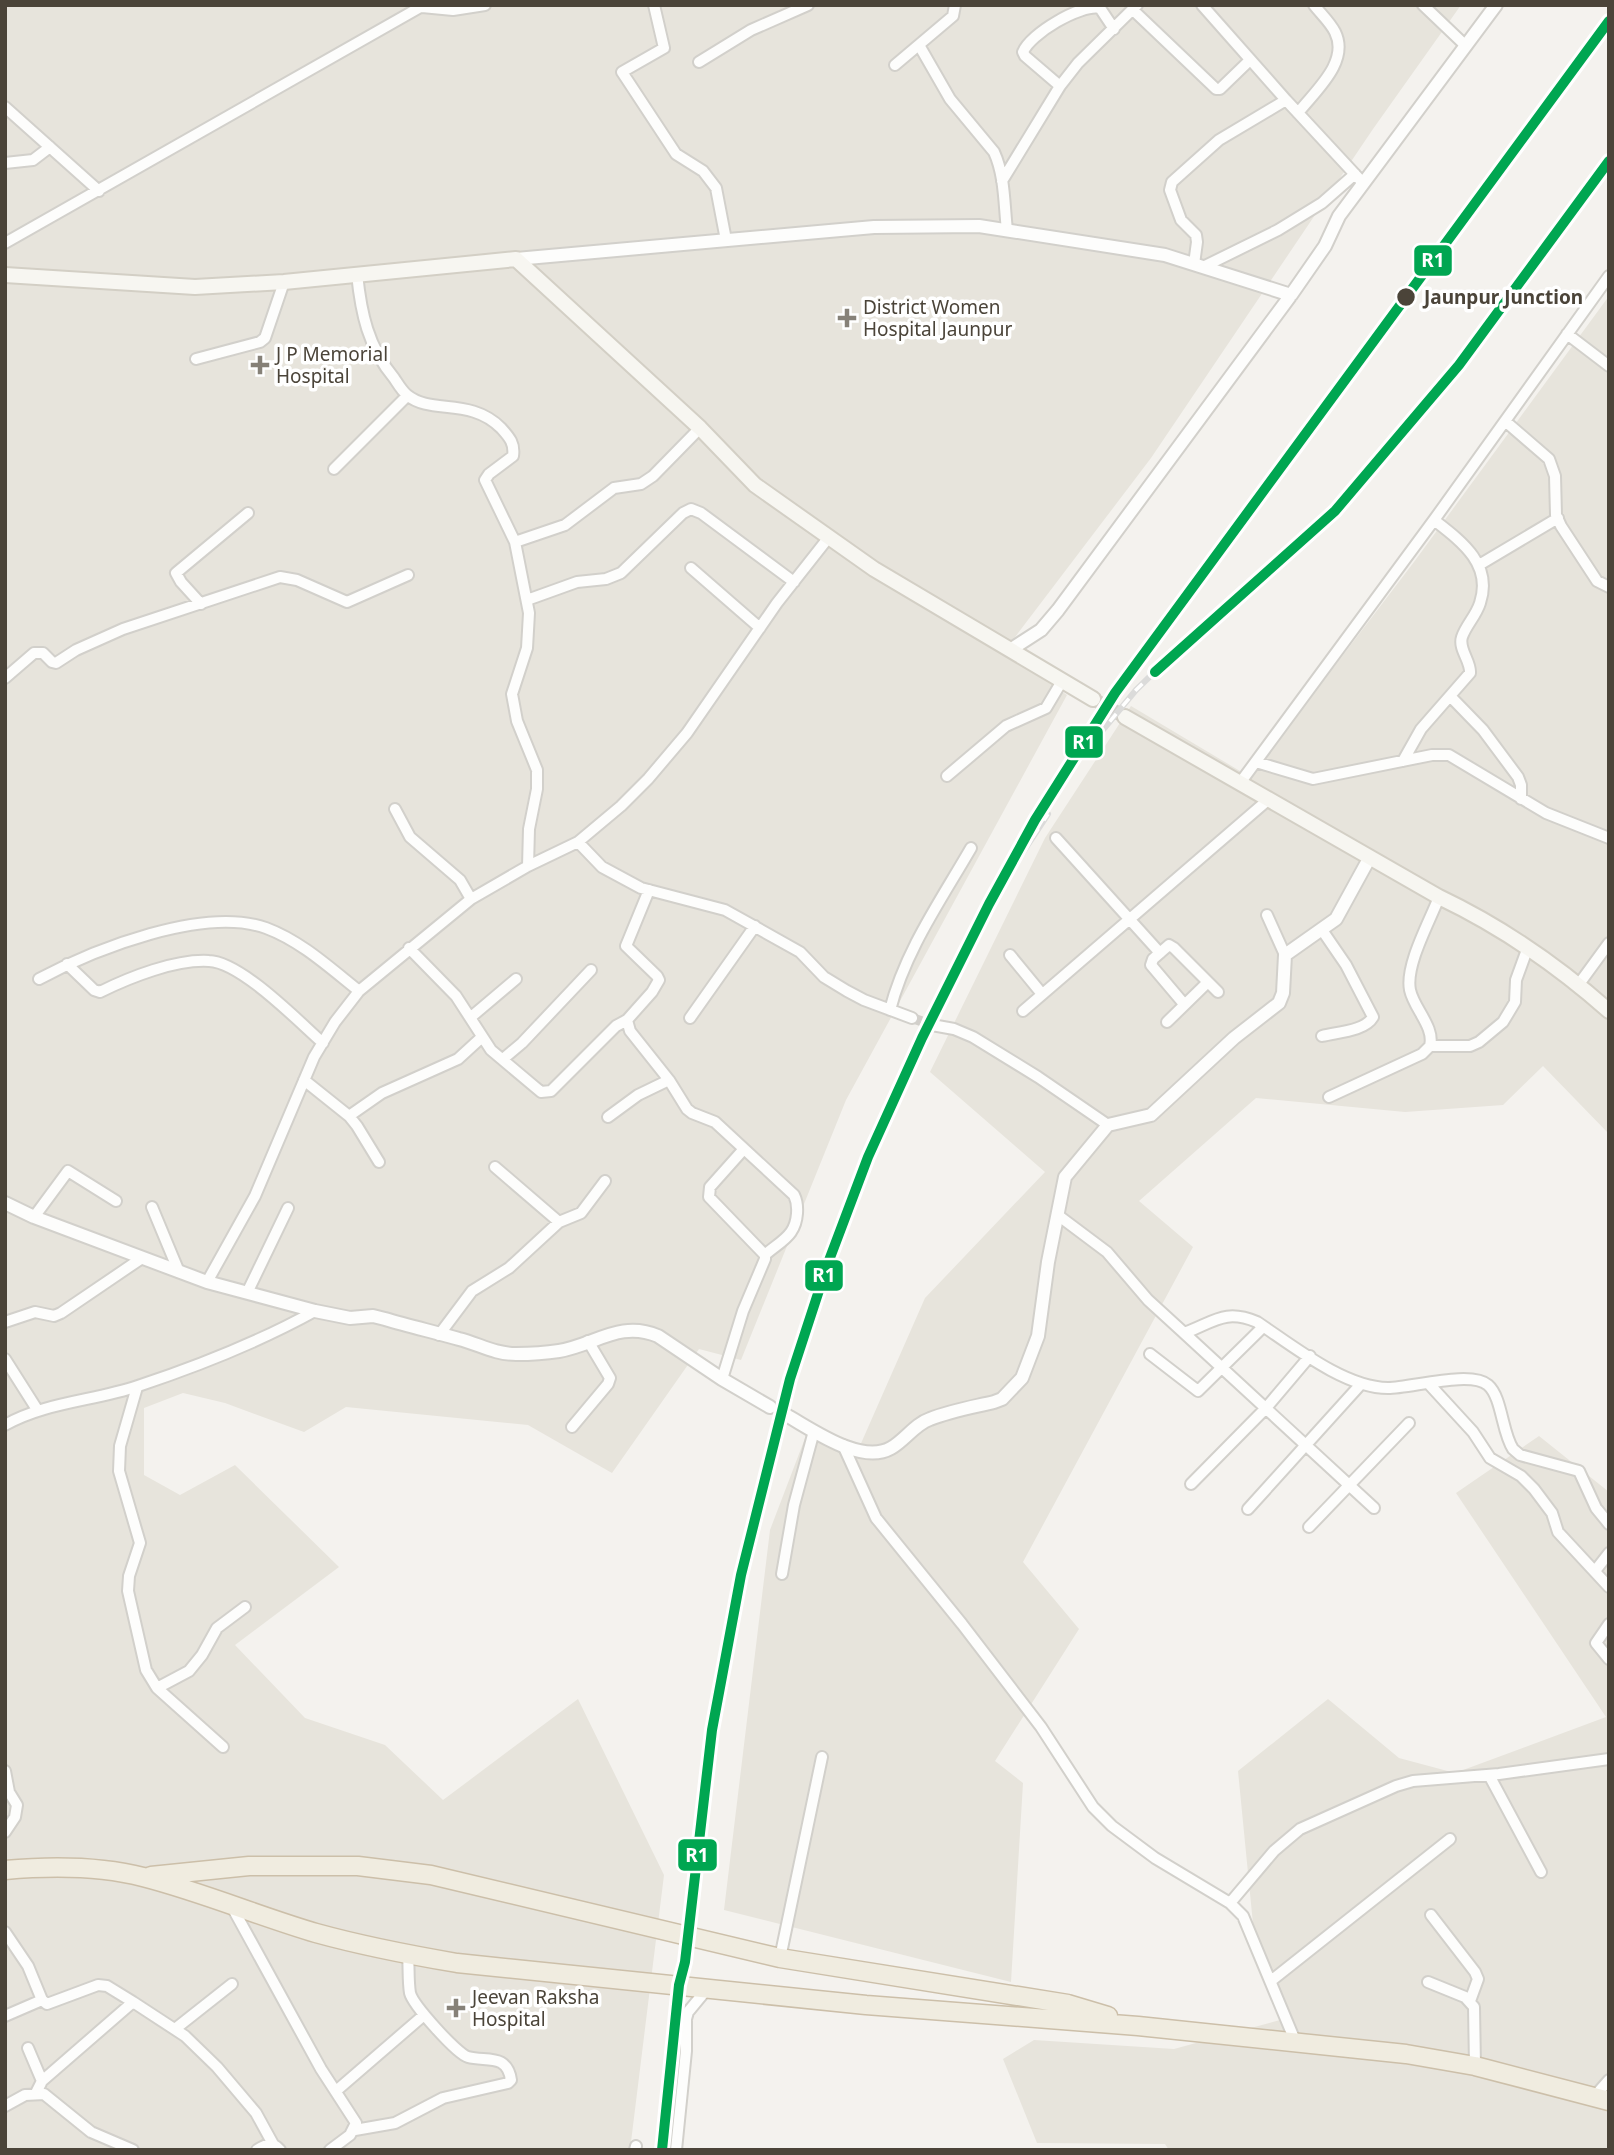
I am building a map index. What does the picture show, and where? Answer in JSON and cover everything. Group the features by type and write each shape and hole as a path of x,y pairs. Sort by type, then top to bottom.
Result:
{"highway":[{"path":"142,1877 249,1866 358,1866 431,1875 780,1958 1068,2004 1138,2026"},
{"path":"5,1870 64,1868 142,1877 317,1933 408,1955 559,1975 866,2005 1138,2026 1406,2054 1475,2066 1602,2099"}],"main road":[{"path":"5,275 195,287 284,282 516,259 700,428 755,485 874,569 1093,699"},
{"path":"1125,717 1439,897 1479,916 1579,984 1609,1011"}],"street":[{"path":"5,243 420,6 453,10 485,5"},
{"path":"654,5 664,48 622,72 676,154 703,171 716,188 726,240"},
{"path":"699,62 751,30 808,5"},
{"path":"895,65 953,16 955,5"},
{"path":"1202,5 1359,179"},
{"path":"1298,113 1330,72 1339,48 1336,35 1314,5"},
{"path":"1423,5 1466,46"},
{"path":"1010,650 1041,629 1058,610 1291,295 1325,246 1359,179 1496,5"},
{"path":"1002,181 1060,86 1078,63 1135,7 1216,89 1220,89 1250,60"},
{"path":"1060,86 1025,56 1023,52 1027,45 1064,17 1087,8 1100,8 1114,29"},
{"path":"919,45 950,99 994,152 1002,181 1007,230"},
{"path":"1199,266 1196,235 1181,220 1170,190 1172,182 1219,140 1286,100"},
{"path":"5,107 99,191"},
{"path":"5,163 27,162 50,147"},
{"path":"1199,266 1278,230 1359,179"},
{"path":"516,259 874,227 979,226 1164,256 1291,295"},
{"path":"357,274 360,307 366,330 386,369 408,396 421,402 479,412 492,419 510,437 514,447 513,456 489,474 485,481 515,542 527,600 529,635 512,694 517,721 537,770 537,789 529,829 528,866"},
{"path":"1240,783 1434,520 1609,275"},
{"path":"196,359 260,342 265,338 284,282"},
{"path":"1567,334 1609,366"},
{"path":"334,469 408,396"},
{"path":"1505,421 1549,459 1555,476 1558,518 1597,581 1609,587"},
{"path":"515,542 565,525 614,488 641,484 653,476 700,428"},
{"path":"527,600 577,582 606,579 621,573 683,513 691,509 701,513 794,582"},
{"path":"201,604 176,573 248,513"},
{"path":"1479,565 1558,518"},
{"path":"1403,761 1421,729 1471,671 1461,638 1480,603 1483,590 1479,565 1473,554 1434,520"},
{"path":"207,1282 255,1196 304,1080 323,1043 359,991 471,899 528,866 578,842 621,806 675,747 829,537"},
{"path":"691,568 760,628"},
{"path":"5,678 34,653 43,653 52,663 111,634 286,576 344,600 356,600 408,575"},
{"path":"947,776 1006,726 1046,708 1062,681"},
{"path":"1450,696 1483,730 1518,777 1521,799"},
{"path":"1256,762 1312,779 1432,755 1449,755 1521,799 1567,822 1609,838"},
{"path":"1023,1011 1269,799"},
{"path":"395,809 410,837 460,880 471,899"},
{"path":"1056,838 1160,953"},
{"path":"578,842 602,867 641,888 713,905 800,951 824,976 847,991 912,1018"},
{"path":"890,1010 908,958 971,848"},
{"path":"786,1415 844,1446 867,1454 879,1454 893,1447 928,1419 1002,1399 1022,1378 1038,1336 1048,1262 1059,1216 1060,1189 1065,1177 1108,1125 1152,1115 1234,1038 1279,1003 1283,993 1285,956 1336,919 1370,857"},
{"path":"409,948 457,996 491,1050 536,1089 547,1093 616,1026 627,1020 659,980 626,946 649,890"},
{"path":"1329,1097 1422,1054 1430,1046 1430,1034 1410,992 1409,975 1439,897"},
{"path":"1267,915 1285,956"},
{"path":"39,979 87,955 150,934 188,925 223,922 247,924 280,934 313,954 359,991"},
{"path":"690,1018 755,926"},
{"path":"1322,930 1346,965 1373,1017 1364,1026 1322,1036"},
{"path":"1579,984 1609,943"},
{"path":"1184,1004 1152,967 1152,962 1167,946 1173,946 1218,992"},
{"path":"1430,1046 1470,1046 1503,1022 1515,1002 1516,980 1528,947"},
{"path":"1010,955 1042,994"},
{"path":"67,964 100,992 127,979 164,967 210,961 223,964 257,985 323,1043"},
{"path":"503,1059 522,1043 592,970"},
{"path":"471,1017 516,979"},
{"path":"1167,1022 1208,982"},
{"path":"627,1020 630,1031 670,1080 692,1114 715,1122 794,1195 798,1203 791,1232 765,1255 764,1265 743,1311 722,1379"},
{"path":"932,1025 954,1029 973,1037 1108,1125"},
{"path":"349,1116 382,1093 458,1059 482,1037"},
{"path":"304,1080 349,1116 379,1162"},
{"path":"608,1117 638,1096 670,1080"},
{"path":"743,1150 710,1188 709,1197 765,1255"},
{"path":"495,1167 559,1222"},
{"path":"34,1217 68,1171 116,1201"},
{"path":"439,1335 472,1291 509,1268 559,1222 581,1213 605,1181"},
{"path":"5,1203 34,1217 207,1282 315,1311 357,1317 373,1316 459,1339 495,1353 561,1351 607,1334 625,1331 649,1332 770,1408"},
{"path":"152,1207 179,1272"},
{"path":"247,1293 288,1209"},
{"path":"1059,1216 1107,1252 1148,1300 1374,1508"},
{"path":"5,1322 35,1312 54,1315 61,1313 142,1258"},
{"path":"5,1425 38,1411 137,1387 276,1333 315,1311"},
{"path":"1183,1332 1232,1315 1244,1317 1264,1327 1339,1375 1370,1387 1391,1388 1468,1379 1483,1382 1489,1385 1495,1398 1508,1442 1513,1450 1520,1455 1579,1471 1600,1514 1609,1524"},
{"path":"1150,1354 1198,1391 1264,1327"},
{"path":"572,1427 610,1378 588,1340"},
{"path":"1191,1485 1266,1408 1310,1356"},
{"path":"5,1359 38,1411"},
{"path":"1248,1509 1361,1384"},
{"path":"1429,1384 1473,1432 1487,1455 1521,1476 1534,1489 1552,1513 1558,1532 1609,1587"},
{"path":"137,1387 120,1446 120,1471 140,1543 129,1576 128,1591 146,1670 157,1689 223,1747"},
{"path":"1309,1527 1409,1423"},
{"path":"782,1574 794,1505 814,1431"},
{"path":"844,1446 876,1518 1041,1727 1093,1807 1112,1826 1155,1858 1230,1903 1243,1916 1272,1980 1296,2043"},
{"path":"1496,1462 1520,1455"},
{"path":"1595,1572 1609,1553"},
{"path":"157,1689 189,1671 202,1655 217,1628 245,1607"},
{"path":"1609,1624 1596,1641 1609,1659"},
{"path":"780,1958 822,1757"},
{"path":"1230,1903 1274,1851 1300,1829 1396,1786 1413,1781 1489,1775 1609,1759"},
{"path":"5,1771 9,1792 17,1805 15,1817 5,1832"},
{"path":"1489,1775 1541,1872"},
{"path":"1272,1980 1450,1839"},
{"path":"231,1905 321,2069 356,2123 355,2130"},
{"path":"1431,1915 1478,1979 1470,2001 1475,2014 1475,2066"},
{"path":"5,1932 28,1966 42,2000 47,2004 98,1985 107,1986 133,2002 175,2029 217,2067 256,2113 277,2147"},
{"path":"330,2150 355,2130 395,2123 443,2098 508,2084 511,2080 499,2061 466,2057 424,2015 411,1994 408,1955"},
{"path":"1428,1982 1470,2001"},
{"path":"175,2029 232,1984"},
{"path":"676,2150 688,2012 707,1989"},
{"path":"5,2016 42,2000"},
{"path":"36,2093 43,2081 133,2002"},
{"path":"336,2091 424,2015"},
{"path":"28,2048 43,2081"},
{"path":"1602,2099 1609,2080"},
{"path":"5,2106 25,2095 36,2093 51,2098 91,2132 133,2150"},
{"path":"257,2150 267,2144 277,2147"}],"shaded area":[{"path":"5,5 1461,5 1373,129 1151,458 1003,653 1067,695 846,1100 741,1360 699,1349 612,1473 528,1425 346,1407 304,1432 225,1403 183,1393 144,1408 144,1475 180,1495 235,1465 339,1567 235,1645 305,1718 385,1745 443,1800 578,1699 664,1875 630,2150 5,2150"},
{"path":"1609,296 1609,1134 1543,1066 1503,1105 1405,1112 1256,1098 1139,1201 1193,1247 1023,1562 1079,1629 995,1761 1023,1783 1011,1982 724,1910 770,1530 807,1433 855,1457 925,1298 1045,1172 930,1072 1045,838 1131,706 1250,777 1414,562"},
{"path":"1539,1436 1609,1492 1609,2150 1169,2150 1165,2144 1037,2143 1003,2059 1034,2040 1174,2049 1291,2017 1254,1934 1238,1771 1328,1699 1399,1758 1455,1773 1606,1717 1456,1493"}],"tunnel":[{"path":"1093,699 1125,717"},
{"path":"912,1018 932,1025"}],"railway":[{"path":"1035,820 1115,693 1609,21"},
{"path":"1097,737 1136,690 1172,655 1335,511 1459,365 1609,161"},
{"path":"989,904 1048,814"}],"transit line":[{"name":"R1","path":"662,2150 679,1985 685,1962 712,1730 741,1575 790,1379 828,1263 868,1157 922,1038 989,904 1035,820 1115,693 1609,21"},
{"name":"R1","path":"1155,672 1335,511 1459,365 1609,161"}],"place":[{"name":"Jaunpur Junction","path":"1406,297"},
{"name":"District Women Hospital Jaunpur","path":"847,318"},
{"name":"J P Memorial Hospital","path":"260,365"},
{"name":"Jeevan Raksha Hospital","path":"456,2008"}]}
